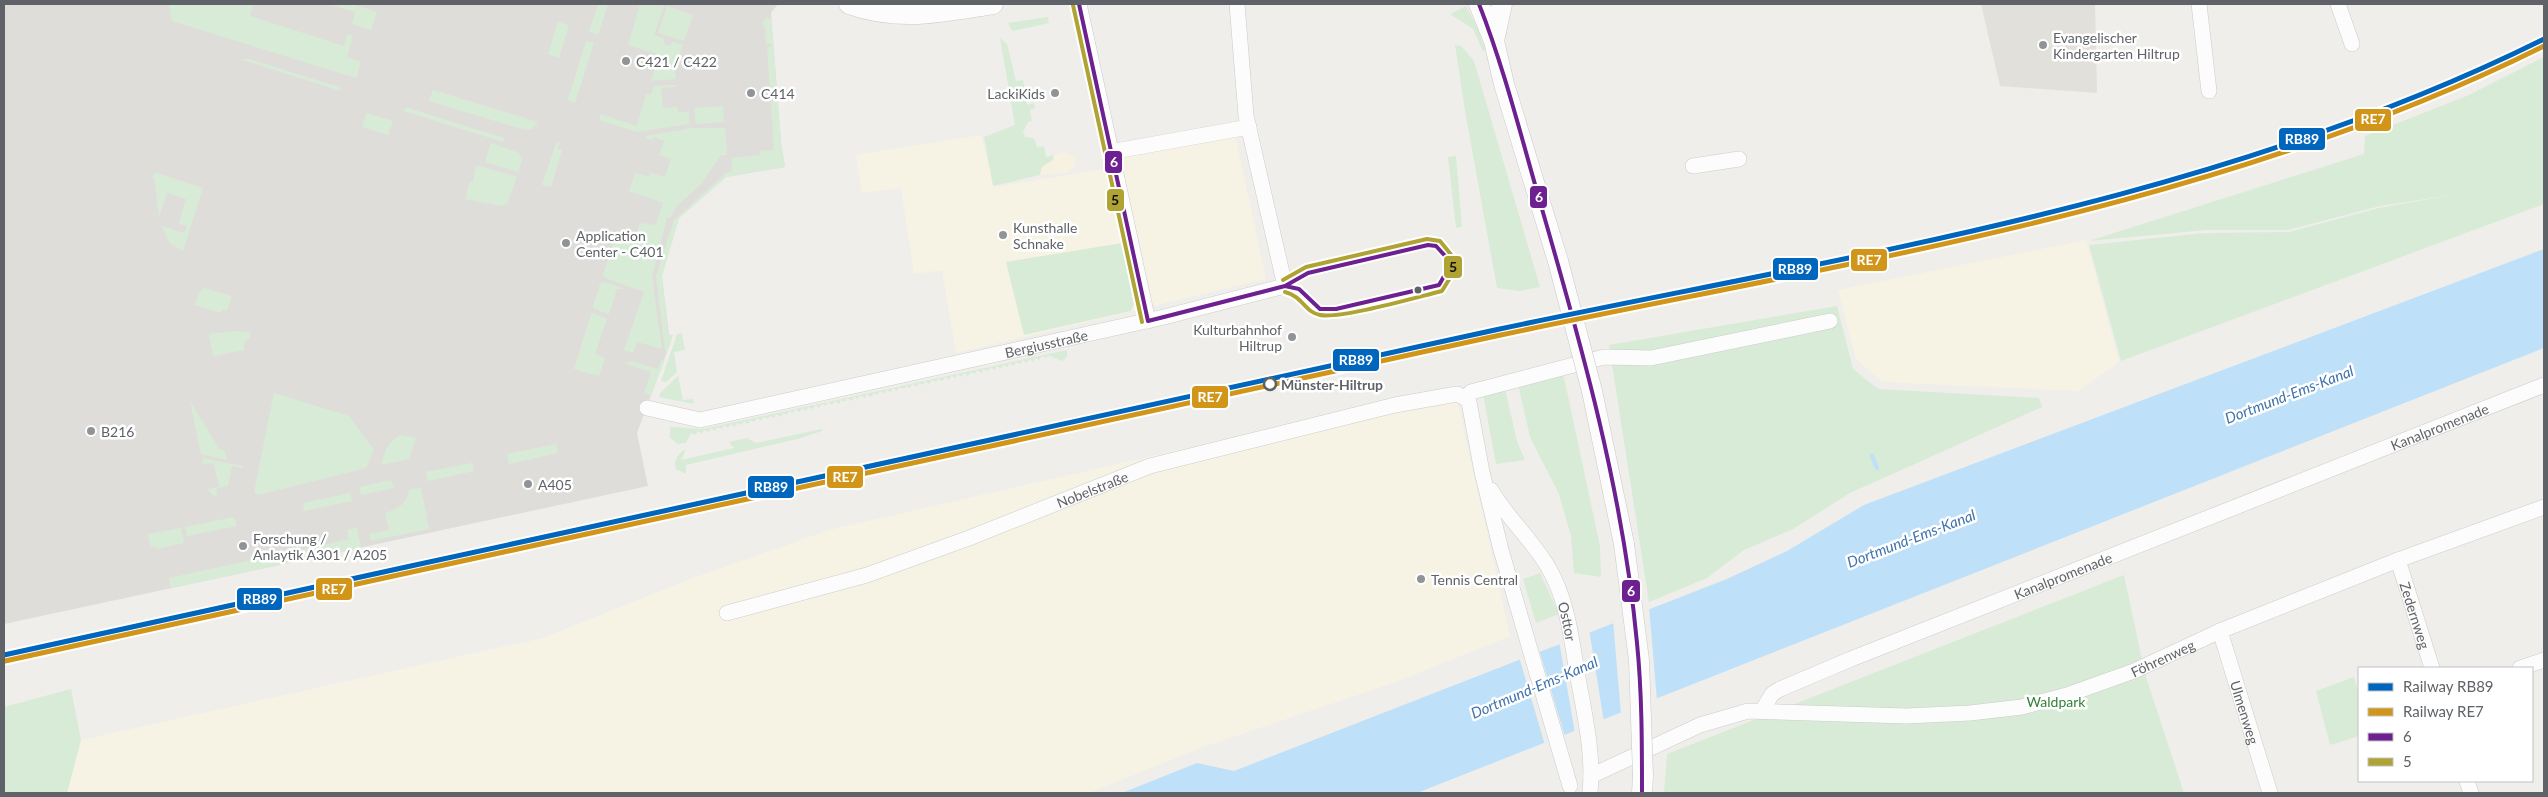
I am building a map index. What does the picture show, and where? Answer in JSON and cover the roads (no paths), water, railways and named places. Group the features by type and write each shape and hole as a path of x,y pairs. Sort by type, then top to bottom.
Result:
{"main road":[{"path":"849,4 885,14 918,16 993,4"},
{"path":"1479,4 1494,41 1504,84 1558,261 1592,391 1624,544 1639,660 1643,785"},
{"path":"1494,41 1502,4"}],"street":[{"path":"1079,4 1148,321"},
{"name":"Bergiusstraße","path":"647,408 700,420 1148,321 1285,286 1249,125 1237,4"},
{"path":"2199,4 2209,91"},
{"path":"2338,4 2352,44"},
{"path":"1110,152 1249,125"},
{"path":"1693,166 1739,159"},
{"path":"1465,398 1471,392 1604,357 1651,358 1830,321"},
{"name":"Kanalpromenade","path":"1762,711 1772,694 1780,689 1851,659 2544,385"},
{"name":"Nobelstraße","path":"727,614 867,575 969,538 1150,466 1395,405 1457,394 1465,398"},
{"name":"Osttor","path":"1465,398 1471,409 1482,472 1527,643 1570,786"},
{"name":"Osttor","path":"1482,472 1497,501 1527,535 1549,569 1563,597 1590,745 1590,793"},
{"name":"Föhrenweg","path":"1762,711 1906,716 1970,713 2022,707 2093,687 2134,671 2220,631 2398,560 2544,507"},
{"name":"Zedernweg","path":"2398,560 2432,667"},
{"name":"Ulmenweg","path":"2220,631 2270,793"},
{"path":"2523,667 2544,660"},
{"path":"1591,776 1700,725 1735,714 1762,711"}],"water":[{"name":"Dortmund-Ems-Kanal","path":"2544,249 2544,348 1417,793 1122,793 1197,763 1234,771 1727,579 1787,551 1864,505"}],"waterway":[{"path":"1872,456 1877,468"}],"rail line":[{"name":"RB89","path":"4,655 1308,370 1896,248 2029,218 2161,183 2292,143 2419,95 2544,39"},
{"name":"RE7","path":"5,661 1309,376 1896,254 2030,224 2162,190 2292,150 2420,102 2544,46"}],"place":[{"name":"Evangelischer Kindergarten Hiltrup","path":"2043,45"},
{"name":"C421 / C422","path":"626,61"},
{"name":"C414","path":"751,93"},
{"name":"LackiKids","path":"1055,93"},
{"name":"Kunsthalle Schnake","path":"1003,235"},
{"name":"Application Center - C401","path":"566,243"},
{"name":"Kulturbahnhof Hiltrup","path":"1292,337"},
{"name":"Münster-Hiltrup","path":"1270,384"},
{"name":"B216","path":"91,431"},
{"name":"A405","path":"528,484"},
{"name":"Forschung / Anlaytik A301 / A205","path":"243,546"},
{"name":"Tennis Central","path":"1421,579"}],"park label":[{"name":"Waldpark","path":"2056,701"}]}
